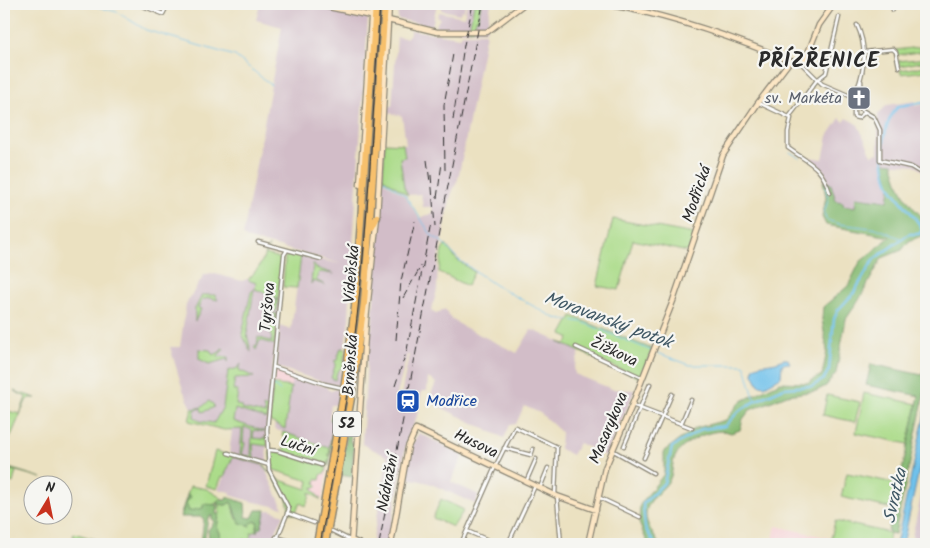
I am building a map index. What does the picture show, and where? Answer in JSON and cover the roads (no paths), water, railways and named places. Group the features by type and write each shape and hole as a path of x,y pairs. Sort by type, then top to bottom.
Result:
{"highway":[{"name":"Vídeňská","path":"317,544 352,330 361,241 376,4"},
{"name":"Vídeňská","path":"325,544 351,398 364,303 387,4"},
{"path":"370,233 377,217"}],"street":[{"path":"138,4 163,14 168,4"},
{"path":"315,4 371,16"},
{"name":"Vídeňská","path":"352,330 352,267 372,4"},
{"name":"Vídeňská","path":"377,217 388,20 387,4"},
{"path":"388,20 436,32 487,32 524,4"},
{"path":"605,4 655,13 705,27 790,61 801,63 823,85 853,100 863,111 874,117 878,126 880,159 882,161 911,167 926,176"},
{"path":"801,63 806,58 819,25 834,4"},
{"path":"893,10 895,4"},
{"path":"788,117 817,80 826,73 839,17"},
{"path":"857,25 864,52 861,80 863,111 858,118 854,117 853,100 861,80"},
{"path":"864,52 893,49 896,52 899,67"},
{"name":"Modřická","path":"653,351 723,155 758,103 790,61"},
{"path":"855,94 862,95"},
{"path":"758,103 791,120 788,132 788,148 809,160 819,169 826,178 830,193"},
{"name":"Brněnská","path":"351,542 366,320 377,217"},
{"path":"258,242 322,259"},
{"name":"Tyršova","path":"287,250 284,255 267,430 268,465 272,477 288,503 287,513"},
{"name":"Žižkova","path":"576,347 643,378"},
{"name":"Masarykova","path":"588,544 600,498 601,480 653,351"},
{"path":"274,366 293,374 344,388"},
{"name":"Masarykova","path":"624,446 650,384"},
{"path":"644,458 672,394"},
{"path":"682,424 692,400"},
{"path":"632,405 692,428"},
{"path":"461,544 515,427 557,447 556,496 561,544"},
{"name":"Husova","path":"416,429 556,496 596,510"},
{"name":"Nádražní","path":"391,544 408,447 416,429"},
{"path":"504,448 531,455 533,449"},
{"name":"Luční","path":"269,450 321,465"},
{"path":"612,450 653,473"},
{"path":"228,453 268,465"},
{"path":"526,482 536,459"},
{"path":"508,544 548,468"},
{"path":"600,498 640,517"},
{"path":"275,544 276,537 287,513 314,523"},
{"path":"332,531 351,542 360,544"},
{"path":"467,531 496,544"},
{"path":"276,537 300,544"}],"water":[{"path":"788,359 790,363 782,364 781,377 765,386 759,385 753,374 754,367"},
{"path":"926,408 926,439 903,544 896,544"}],"waterway":[{"name":"Moravanský potok","path":"88,4 117,12 146,30 235,56 271,85"},
{"path":"655,544 645,528 643,504 664,483 672,447 702,429 725,426 739,411 755,401 784,388 812,386 823,380 829,370 834,319 838,310 853,294 874,259 909,234 919,234 922,231 918,222 889,184 883,154 886,132 893,113 899,106 926,102"},
{"path":"790,152 800,158"},
{"name":"Moravanský potok","path":"384,180 405,195 432,236 441,241 459,260 495,285 555,318 582,322 652,351"},
{"path":"826,185 828,200 824,213 827,220 839,224 879,229 902,239"},
{"name":"Moravanský potok","path":"655,352 690,365 743,365 745,366 755,401"},
{"path":"273,385 280,391"}],"tram line":[{"path":"320,544 354,345 368,200 380,4"}],"railway":[{"path":"453,120 464,45 473,4"},
{"path":"379,544 483,4"},
{"path":"445,170 444,105 453,54"},
{"path":"427,160 430,182"},
{"path":"437,198 442,163"},
{"path":"431,175 435,227"},
{"path":"396,340 401,281 415,221"},
{"path":"395,386 407,350 431,223"},
{"path":"403,298 421,266"}],"place":[{"name":"sv. Markéta","path":"859,98"},
{"name":"Modřice","path":"408,401"}],"district":[{"name":"PŘÍZŘENICE","path":"819,61"}],"water label":[{"name":"Svratka","path":"896,496"}]}
